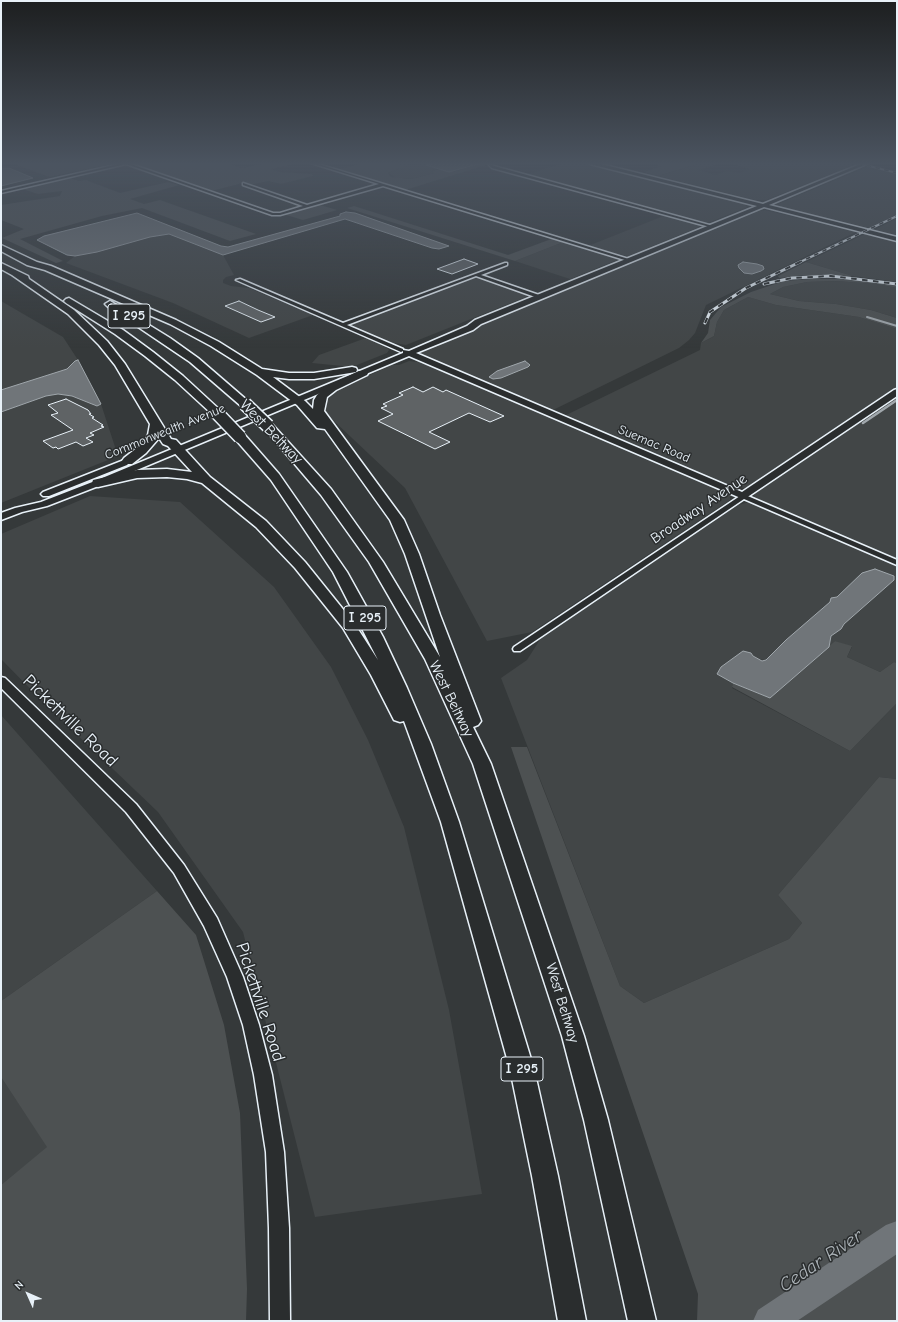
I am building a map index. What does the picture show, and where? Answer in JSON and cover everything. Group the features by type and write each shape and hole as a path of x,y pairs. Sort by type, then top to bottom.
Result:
{"highway":[{"name":"West Beltway","path":"1,248 111,305 161,336 194,360 245,404 285,443 326,492 376,562 433,659 482,764 573,1036 598,1128 642,1321"},
{"path":"30,262 48,268 173,322 215,344 281,387 306,409 357,466"},
{"name":"West Beltway","path":"1,266 76,306 119,332 174,374 217,413 275,477 313,530 340,572 375,637 399,688 422,744 450,822 522,1069 545,1176 572,1321"},
{"path":"16,274 71,312 103,343 120,364 167,441 175,446 206,480 240,506 281,544 318,586 349,626 379,675 404,723 420,769 450,822"},
{"path":"259,372 289,376 314,376 357,372"},
{"path":"357,372 323,395 320,400 318,411 397,520 412,554 432,615 470,715 482,764"},
{"path":"128,461 142,450 154,436 156,424"},
{"path":"98,482 137,474 167,472 188,475 206,480"}],"main road":[{"name":"Commonwealth Avenue","path":"1,517 19,510 44,504 98,482 175,446 405,352 463,325 478,322 714,225"},
{"path":"841,225 897,239"},
{"name":"Suemac Road","path":"405,352 743,496"},
{"name":"Broadway Avenue","path":"743,496 897,392"},
{"name":"Commonwealth Avenue","path":"19,510 39,497 128,461 175,446"},
{"name":"Pickettville Road","path":"1,681 131,808 179,869 211,923 235,977 251,1025 263,1075 275,1152 279,1228 280,1321"}],"street":[{"path":"516,225 630,260"},
{"path":"706,225 711,226"},
{"path":"342,325 505,264"},
{"path":"477,275 540,297"},
{"path":"238,280 405,352"},
{"name":"Suemac Road","path":"743,496 897,562"},
{"name":"Broadway Avenue","path":"517,648 743,496"}],"shaded area":[{"path":"13,225 71,225 20,239 63,261 56,263 2,238 24,229"},
{"path":"90,225 167,225 221,246 228,247 309,225 326,225 223,255 169,234 150,237 97,252 75,256 67,255 37,240 44,236"},
{"path":"187,225 230,225 256,234 230,241"},
{"path":"362,225 388,225 449,246 439,249"},
{"path":"400,225 413,225 508,255 554,238 566,241 515,261"},
{"path":"642,225 699,225 699,227 628,256 588,246"},
{"path":"726,225 826,225 856,232 706,305 695,333 679,348 551,411 421,354 422,351"},
{"path":"855,225 876,225 869,228"},
{"path":"884,225 897,225 897,235 874,230"},
{"path":"169,234 223,255 234,275 226,277 223,280 223,283 231,286 249,288 313,315 249,338 173,303 66,263 75,256 97,252 150,237"},
{"path":"865,234 897,242 897,282 853,276 806,262"},
{"path":"566,241 608,254 617,258 617,260 570,279 515,261"},
{"path":"743,262 763,266 764,269 752,274 744,273 738,265"},
{"path":"806,262 853,276 806,275 779,278 778,276"},
{"path":"474,278 482,278 527,295 526,297 406,345 394,343 354,326 353,324 357,321"},
{"path":"844,279 880,282 897,286 897,288 877,284 836,281 807,282 783,287 770,294 799,301 836,304 871,310 897,318 897,329 859,317 776,305 748,297 724,310 717,322 714,336 701,343 708,333 710,320 721,307 751,292 784,281"},
{"path":"836,281 877,284 897,288 897,318 871,310 836,304 799,301 770,294 783,287 807,282"},
{"path":"748,297 776,305 859,317 897,329 897,389 754,486 744,488 732,487 718,483 562,417 700,350 701,343 714,336 717,322 724,310"},
{"path":"1,301 63,337 78,360 67,369 1,390"},
{"path":"366,338 389,350 387,353 352,367 312,363 319,355"},
{"path":"78,360 101,404 97,406 72,396 58,394 46,396 1,412 1,390 67,369"},
{"path":"409,361 418,362 441,370 725,491 730,496 730,500 532,632 487,641 405,488 335,422 325,415 322,407 323,401 327,401 332,394 341,388 392,365 399,365"},
{"path":"525,361 530,365 528,367 501,378 493,379 489,377 497,371"},
{"path":"58,394 72,396 97,406 101,404 118,456 1,503 1,412 46,396"},
{"path":"897,396 897,559 754,496 755,492"},
{"path":"90,496 180,502 274,587 331,667 368,740 404,827 449,1010 482,1194 315,1217 243,932 158,812 48,707 1,659 1,534"},
{"path":"753,503 897,565 897,663 894,662 880,672 847,657 852,647 835,641 829,647 831,636 841,629 844,624 862,574 837,597 831,598 830,602 766,660 757,659 751,653 717,674 733,683 732,688 850,751 897,703 897,779 879,777 778,895 802,923 789,939 644,1003 620,986 501,678 527,660 541,638 738,505"},
{"path":"875,569 894,576 894,580 844,624 841,629 831,636 829,647 770,698 733,683 717,674 721,667 743,651 751,653 753,656 762,661 766,660 786,640 830,602 831,598 837,597 862,573"},
{"path":"835,641 852,646 847,657 880,672 894,662 897,663 897,703 850,751 732,687 733,683 770,698"},
{"path":"1,715 157,891 1,1001"},
{"path":"511,747 527,747 620,986 644,1003 789,939 802,923 778,895 879,777 897,779 897,1321 697,1321 698,1294"},
{"path":"157,891 196,935 224,1025 240,1113 247,1289 246,1321 1,1321 1,1185 47,1147 1,1077 1,1001"},
{"path":"1,1077 48,1147 1,1185"}],"building":[{"path":"464,259 478,264 452,274 437,269"},
{"path":"239,301 275,317 261,322 225,306"},
{"path":"413,387 423,392 433,387 443,392 446,390 504,416 490,422 469,413 429,432 450,442 435,449 378,421 393,414 381,408 387,406 383,404 403,395 399,393"},
{"path":"66,399 88,410 91,414 89,414 94,417 92,418 103,425 101,426 104,427 90,433 94,435 86,438 93,442 83,446 76,442 58,449 56,447 53,448 43,441 73,430 51,415 58,413 48,405"}],"waterway":[{"path":"867,317 897,326"},
{"path":"863,423 897,400"},
{"name":"Cedar River","path":"769,1321 897,1236"}],"railway":[{"path":"798,263 879,225"},
{"path":"705,323 710,312 746,288 800,262"},
{"path":"764,284 792,278 831,276 897,284"}]}
